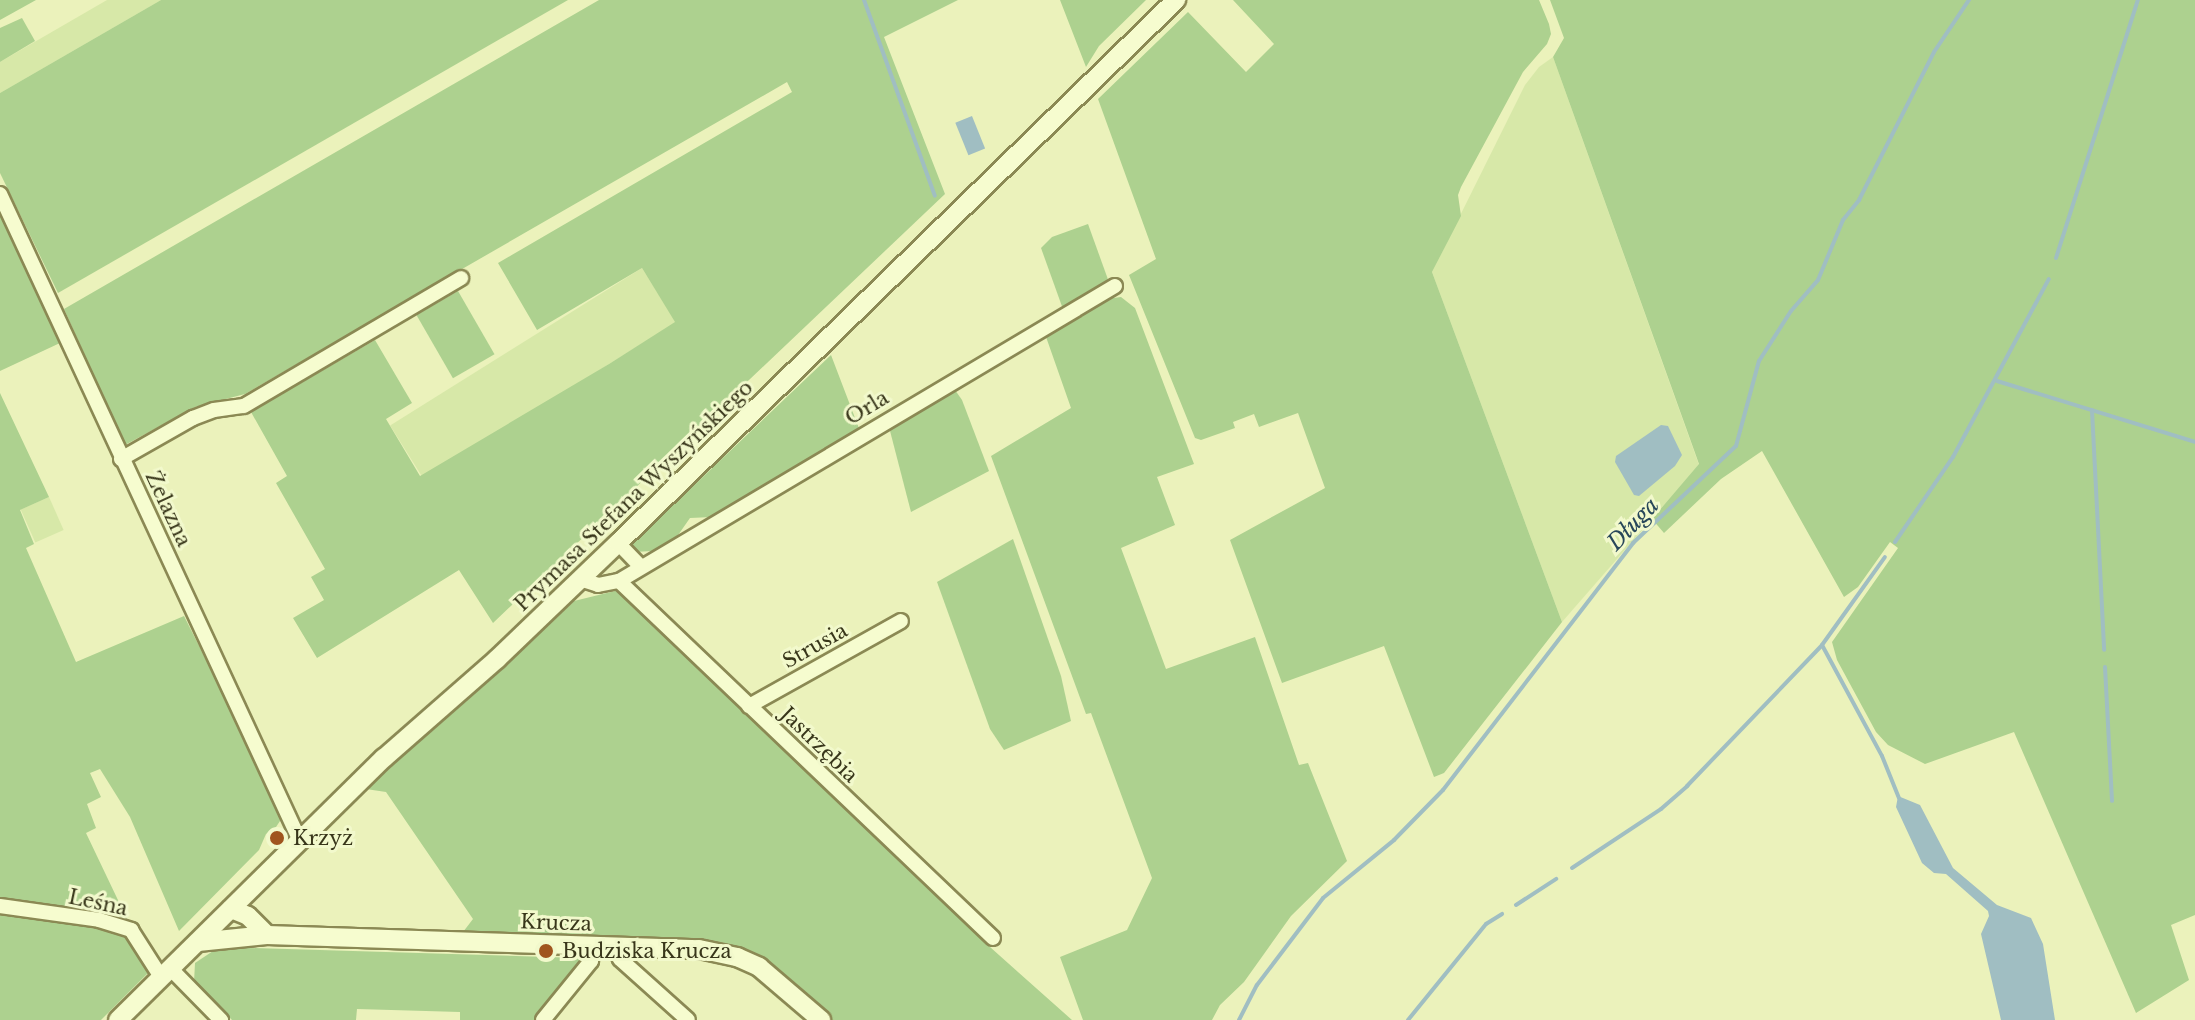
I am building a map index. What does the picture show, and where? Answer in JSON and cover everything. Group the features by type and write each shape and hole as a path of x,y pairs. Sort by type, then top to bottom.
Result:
{"street":[{"name":"Prymasa Stefana Wyszyńskiego","path":"118,1020 384,758 497,659 1176,0"},
{"name":"Żelazna","path":"0,194 300,841"},
{"path":"121,459 193,418 244,406 461,278"},
{"name":"Orla","path":"619,581 1115,286"},
{"path":"618,543 641,567"},
{"path":"580,579 598,585 619,581"},
{"name":"Jastrzębia","path":"619,581 993,938"},
{"name":"Strusia","path":"749,706 901,621"},
{"name":"Leśna","path":"0,906 99,920 131,930 166,973 221,1020"},
{"path":"248,937 234,923 231,909 242,912 267,935"},
{"name":"Krucza","path":"198,942 267,935 699,949 750,961 782,984 821,1020"},
{"path":"543,1020 591,961 593,946"},
{"path":"615,947 620,959 688,1020"}],"green space":[{"path":"0,0 36,0 0,20"},
{"path":"107,0 161,0 0,93 0,62"},
{"path":"161,0 568,0 58,293 0,173 0,93"},
{"path":"599,0 958,0 884,37 945,194 493,623 459,570 317,658 293,618 324,600 311,577 325,569 276,483 287,476 251,412 375,340 412,403 386,419 420,476 609,364 675,322 642,268 537,330 498,263 792,92 787,82 245,394 195,407 125,445 64,309"},
{"path":"1060,0 1146,0 1099,46 1086,67"},
{"path":"1233,0 1539,0 1549,24 1551,34 1547,44 1523,72 1461,187 1458,195 1461,216 1432,272 1562,622 1444,773 1434,777 1384,646 1282,683 1230,540 1325,488 1298,413 1259,427 1254,414 1233,422 1235,428 1201,440 1195,438 1129,275 1156,259 1098,99 1188,12 1246,72 1274,44"},
{"path":"1550,0 2195,0 2195,915 2171,925 2189,980 2136,1013 2014,732 1925,764 1888,745 1876,732 1837,660 1832,642 1898,548 1890,542 1858,587 1844,597 1762,451 1721,479 1664,533 1652,519 1699,464 1553,57 1564,38"},
{"path":"22,18 35,41 0,62 0,28"},
{"path":"1553,57 1699,465 1562,622 1432,272 1525,85 1539,67"},
{"path":"0,212 60,343 0,371"},
{"path":"1088,224 1110,285 1064,312 1041,248 1052,237"},
{"path":"642,268 676,322 424,480 390,425"},
{"path":"458,291 494,354 453,378 416,315"},
{"path":"1121,297 1135,308 1194,464 1157,477 1175,525 1121,548 1166,669 1255,637 1299,765 1308,763 1347,861 1291,916 1244,982 1220,1005 1212,1020 1083,1020 1060,957 1127,930 1152,878 1091,713 1086,714 991,456 1071,408 1045,334 1106,299"},
{"path":"831,355 860,431 712,517 690,518 676,538 652,551 634,552 629,547"},
{"path":"955,390 962,400 989,471 911,512 889,427"},
{"path":"0,393 49,497 20,510 34,544 26,548 76,662 184,616 284,815 276,827 266,834 259,850 179,931 130,817 100,769 90,773 101,797 87,804 96,828 86,833 127,919 0,899"},
{"path":"49,497 64,530 35,542 21,510"},
{"path":"1013,539 1061,676 1071,721 1004,750 990,729 937,582"},
{"path":"619,590 990,947 1072,1020 831,1020 757,954 721,942 463,932 473,919 386,792 366,789 430,727 456,710 574,601"},
{"path":"0,912 124,931 150,971 101,1020 0,1020"},
{"path":"219,947 580,958 578,965 534,1020 460,1020 460,1012 357,1009 356,1020 232,1020 194,982 195,963"}],"water":[{"path":"972,116 985,148 968,155 955,123"},
{"path":"1661,425 1668,426 1682,455 1675,466 1639,496 1634,495 1615,462 1616,456"},
{"path":"1898,796 1920,805 1953,868 1997,905 2031,918 2043,944 2055,1020 2001,1020 1981,934 1989,916 1988,911 1946,874 1934,873 1922,863 1896,807"}],"waterway":[{"path":"864,0 935,196"},
{"name":"Długa","path":"1239,1020 1257,985 1323,898 1394,840 1443,790 1633,543 1736,446 1759,361 1791,311 1818,280 1843,220 1859,200 1934,52 1969,0"},
{"path":"2056,258 2138,0"},
{"path":"1895,542 1953,457 2049,279"},
{"path":"1997,381 2195,442"},
{"path":"2092,410 2104,650"},
{"path":"1572,868 1661,809 1687,786 1822,645 1885,557"},
{"path":"1822,645 1882,756 1899,798"},
{"path":"2105,667 2112,801"},
{"path":"1516,905 1556,879"},
{"path":"1408,1020 1486,924 1502,914"}],"place":[{"name":"Krzyż","path":"277,838"},
{"name":"Budziska Krucza","path":"546,951"}]}
